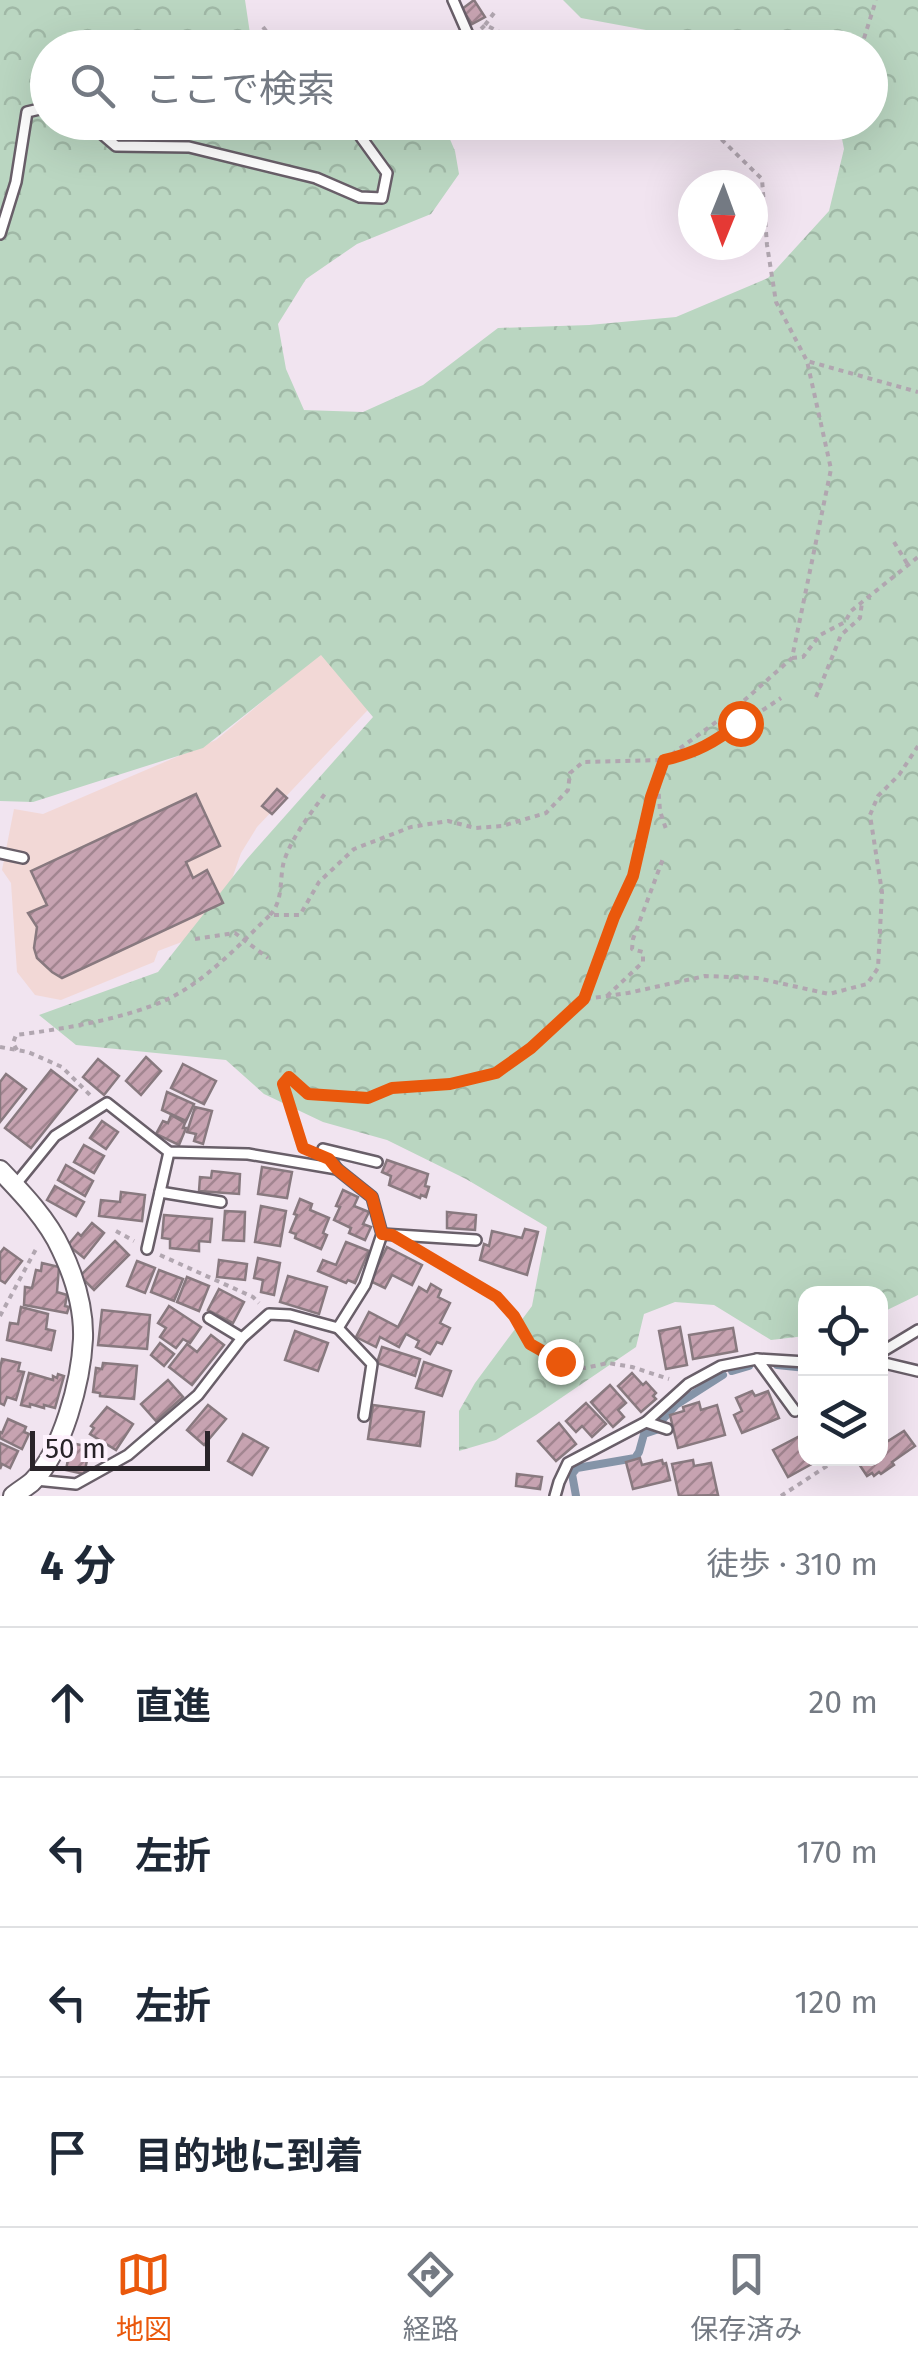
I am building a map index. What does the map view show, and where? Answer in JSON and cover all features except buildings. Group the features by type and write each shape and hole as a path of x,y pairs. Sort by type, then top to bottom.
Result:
{"street":[{"path":"0,1170 60,1247 76,1288 83,1338 73,1401 55,1447 34,1480 13,1496"}],"lane":[{"path":"453,0 466,30"},
{"path":"0,234 16,182 30,111"},
{"path":"109,140 116,146 189,147 316,178 360,197 382,198 387,173 363,140"},
{"path":"0,853 23,858"},
{"path":"15,1185 55,1136 107,1103 169,1152 248,1154 337,1169"},
{"path":"338,1328 365,1285 387,1235 372,1197 337,1169 323,1150 377,1162"},
{"path":"147,1248 169,1152"},
{"path":"160,1192 221,1202"},
{"path":"387,1235 476,1240"},
{"path":"34,1480 76,1484 128,1455 198,1395 242,1338 268,1314 290,1315 338,1328 372,1364 364,1416"},
{"path":"209,1318 242,1338"},
{"path":"888,1348 918,1330"},
{"path":"757,1358 795,1411"},
{"path":"555,1496 568,1463 646,1422 688,1384 721,1366 757,1358 798,1361"},
{"path":"888,1364 918,1370"},
{"path":"678,1393 686,1402"},
{"path":"646,1422 668,1428"}],"path":[{"path":"867,30 876,0"},
{"path":"482,30 497,9"},
{"path":"486,25 496,30"},
{"path":"722,140 762,179 776,302 807,360 831,469 792,658"},
{"path":"807,360 918,392"},
{"path":"894,542 908,565"},
{"path":"329,1159 303,1148 283,1084 289,1077 308,1094 368,1098 392,1088 450,1084 496,1073 531,1048 584,999 633,876 651,797 664,760 738,706 792,658 804,656 820,635 844,622 850,611 918,557"},
{"path":"816,697 841,635 860,618 862,602"},
{"path":"270,915 300,915 319,882 354,849 411,828 448,821 475,828 502,826 546,813 568,790 570,773 584,762 684,756 713,743 780,698"},
{"path":"584,999 705,976 758,978 828,994 867,984 878,968 882,892 870,815 878,796 918,746"},
{"path":"657,780 660,812 668,832"},
{"path":"17,1050 13,1043 16,1035 117,1016 168,998 212,969 278,906 284,862 299,830 327,792"},
{"path":"608,996 643,962 643,952 632,948 632,938 664,856"},
{"path":"194,939 235,933 268,958"},
{"path":"0,1047 28,1052 62,1067 102,1106"},
{"path":"0,1316 48,1227"},
{"path":"116,1231 253,1297 268,1314"},
{"path":"387,1235 497,1297 530,1344 560,1361 585,1368 608,1363 632,1367 688,1384"},
{"path":"781,1496 827,1466"}],"shaded area":[{"path":"338,639 381,696 257,827 241,853 224,902 195,937 158,951 154,962 61,1000 35,995 17,972 11,883 2,870 14,809 43,814 216,740"}],"green space":[{"path":"0,0 245,0 249,30 30,30 30,140 450,140 459,174 431,214 357,244 306,279 278,324 286,369 304,410 363,412 423,385 498,328 676,317 768,278 829,211 844,149 842,140 888,140 888,30 646,30 581,18 563,0 918,0 918,1295 888,1310 888,1286 798,1286 798,1337 771,1340 714,1305 675,1302 644,1314 636,1347 496,1440 459,1451 459,1411 532,1306 547,1227 466,1179 387,1140 323,1122 264,1094 226,1060 76,1045 39,1015 158,972 247,859 373,717 321,655 203,748 33,802 0,801"}],"waterway":[{"path":"777,1365 798,1367"},
{"path":"732,1371 749,1366"},
{"path":"662,1420 676,1405 723,1375"},
{"path":"576,1496 572,1474 577,1468 635,1458 644,1434 656,1430"}],"route":[{"path":"560,1361 530,1344 497,1297 392,1235 382,1234 372,1197 329,1159 303,1148 283,1084 289,1077 308,1094 368,1098 392,1088 450,1084 496,1073 531,1048 584,999 633,876 651,797 664,760 713,743 740,723"}]}
